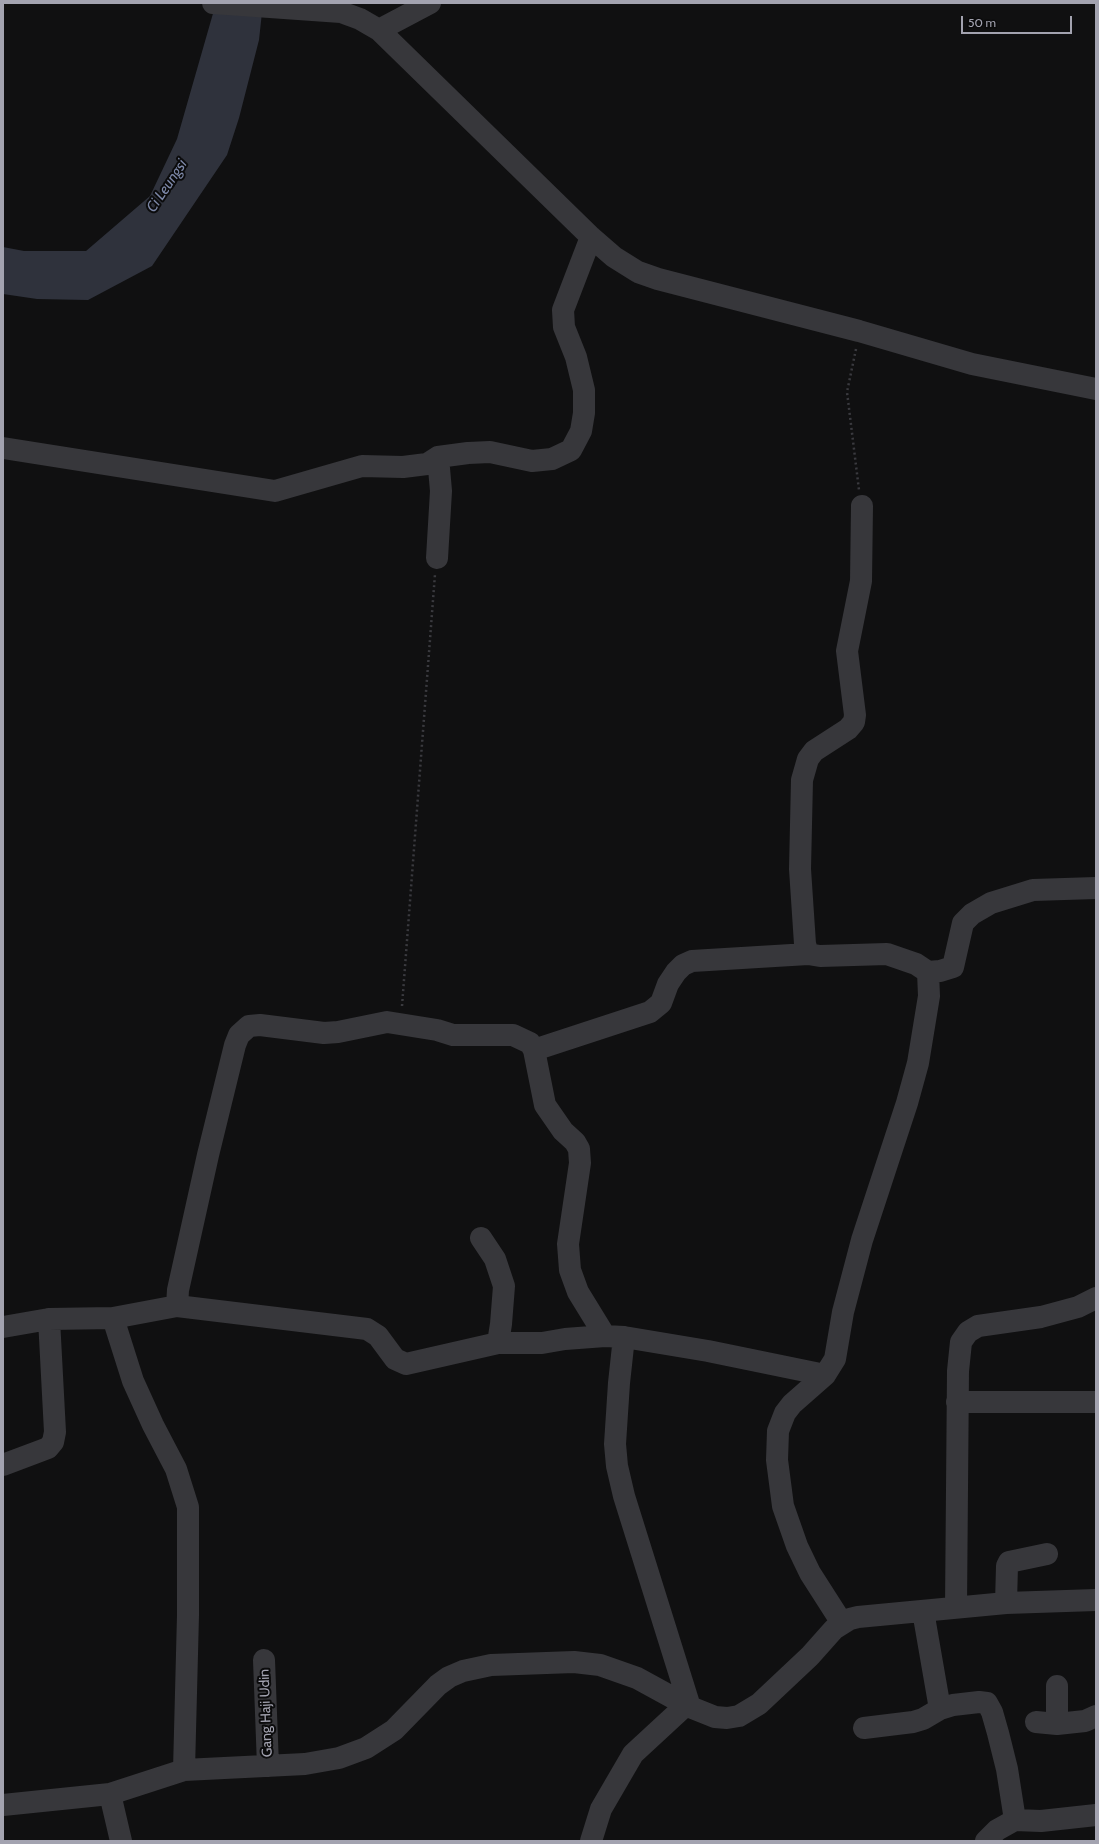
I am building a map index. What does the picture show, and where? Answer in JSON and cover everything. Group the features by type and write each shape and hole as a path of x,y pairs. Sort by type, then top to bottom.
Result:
{"street":[{"path":"213,3 341,12 360,19 379,30 591,237 614,257 638,272 658,279 860,331 972,364 1096,389"},
{"path":"379,30 430,3"},
{"path":"3,448 274,491 336,472 362,466 399,468 427,464 438,457 468,452 490,452 532,461 552,460 571,450 581,431 585,402 576,357 564,326 564,310 591,237"},
{"path":"437,558 441,490 438,457"},
{"path":"808,954 805,944 800,869 802,780 808,759 814,751 848,729 854,722 855,715 847,651 861,582 862,506"},
{"path":"534,1050 650,1012 661,1003 668,984 676,972 683,965 692,961 808,954 820,956 887,954 916,964 928,972 940,971 953,967 963,924 972,914 991,903 1033,890 1096,888"},
{"path":"842,1623 810,1573 797,1546 783,1506 777,1460 778,1430 781,1418 792,1404 825,1375 835,1360 843,1312 862,1240 907,1103 918,1063 928,1010 928,972"},
{"path":"177,1306 178,1290 208,1155 235,1045 239,1035 249,1026 260,1025 324,1033 338,1032 387,1022 437,1030 453,1035 513,1035 530,1043 534,1050 545,1105 579,1149 580,1163 568,1244 570,1270 578,1292 615,1336 619,1382 615,1444 617,1466 624,1496 688,1706"},
{"path":"481,1238 495,1259 504,1286 498,1344"},
{"path":"956,1607 957,1402 961,1342 968,1332 978,1326 1060,1313 1096,1298"},
{"path":"3,1327 49,1319 113,1318 177,1306 367,1329 378,1336 395,1359 406,1364 498,1344 542,1343 565,1339 615,1336 780,1364 825,1375"},
{"path":"113,1318 133,1381 176,1469 188,1507 188,1615 184,1770"},
{"path":"3,1465 48,1448 53,1442 55,1432 49,1319"},
{"path":"957,1402 1096,1402"},
{"path":"1006,1603 1007,1566 1009,1562 1047,1554"},
{"path":"3,1805 110,1794 184,1770 305,1764 339,1758 366,1748 394,1730 438,1685 449,1677 463,1671 491,1665 574,1662 600,1665 637,1678 688,1706 715,1717 727,1718 739,1716 760,1704 777,1689 842,1623 858,1617 1006,1603 1096,1600"},
{"path":"923,1611 940,1709"},
{"name":"Gang Haji Udin","path":"264,1660 268,1766"},
{"path":"1058,1686 1047,1723 1085,1722 1096,1716"},
{"path":"864,1728 913,1722 923,1719 940,1709 953,1705 979,1702 987,1703 995,1721 1007,1769 1015,1820"},
{"path":"591,1841 601,1809 632,1754 688,1706"},
{"path":"110,1794 121,1841"},
{"path":"986,1841 997,1830 1015,1820 1042,1821 1096,1815"}],"path":[{"path":"860,331 847,392 862,506"},
{"path":"403,1025 402,998 437,558"}],"water":[{"name":"Ci Leungsi","path":"216,3 263,3 259,40 239,118 227,155 152,266 88,300 37,299 3,294 3,247 24,251 86,251 150,196 177,139"}]}
